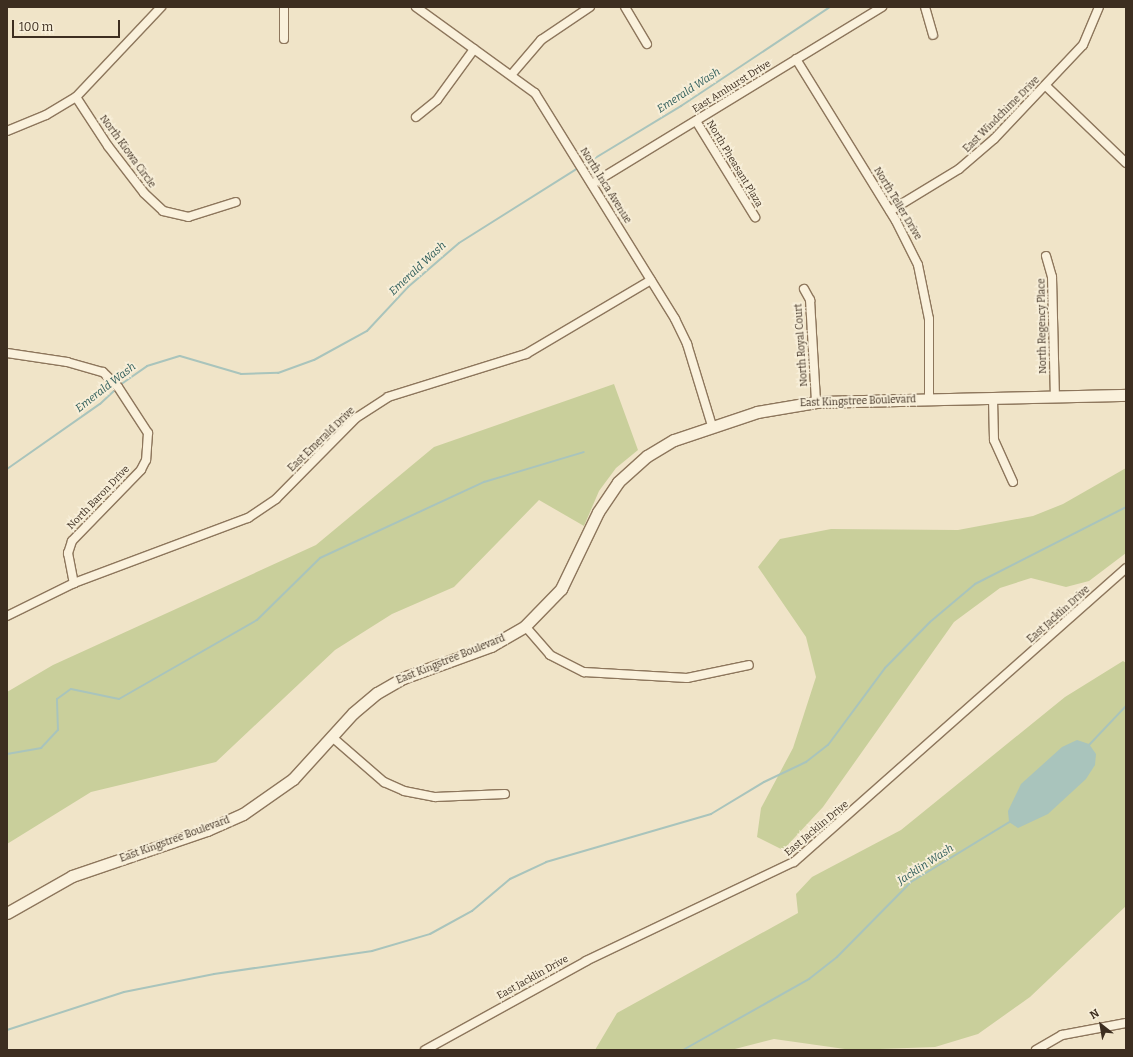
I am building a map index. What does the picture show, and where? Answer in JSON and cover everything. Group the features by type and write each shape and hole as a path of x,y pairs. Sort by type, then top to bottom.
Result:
{"street":[{"path":"7,132 46,115 76,97 161,7"},
{"path":"284,7 284,39"},
{"name":"North Inca Avenue","path":"416,7 474,49 512,74 535,93 651,280 687,344 712,426"},
{"path":"512,74 541,40 590,7"},
{"path":"625,7 647,44"},
{"name":"East Amhurst Drive","path":"592,184 882,7"},
{"path":"925,7 933,35"},
{"name":"East Windchime Drive","path":"890,212 973,159 1046,86 1083,45 1099,7"},
{"path":"416,117 437,100 474,49"},
{"name":"North Teller Drive","path":"796,59 911,248 924,285 929,319 930,400"},
{"path":"1046,86 1126,163"},
{"name":"North Kiowa Circle","path":"76,97 108,146 144,193 163,211 188,217 236,202"},
{"name":"North Pheasant Plaza","path":"696,121 755,216"},
{"name":"North Regency Place","path":"1046,256 1052,278 1055,398"},
{"name":"East Emerald Drive","path":"7,616 74,583 248,518 276,499 356,418 388,397 526,354 651,280"},
{"name":"North Royal Court","path":"804,289 810,300 816,402"},
{"name":"North Baron Drive","path":"7,353 91,366 103,372 127,399 148,433 146,460 141,470 72,541 68,553 74,583"},
{"name":"East Kingstree Boulevard","path":"7,913 72,876 207,830 243,814 289,782 363,704 393,683 491,646 525,626 561,589 598,512 626,474 664,445 712,426 773,408 816,402 1055,398 1126,395"},
{"path":"993,399 994,440 1014,482"},
{"name":"East Jacklin Drive","path":"425,1050 586,961 794,862 1126,568"},
{"path":"525,626 550,655 584,672 686,678 749,665"},
{"path":"332,737 379,778 400,790 436,797 505,794"},
{"path":"1036,1050 1062,1035 1126,1024"}],"green space":[{"path":"614,384 638,450 616,468 599,491 584,526 539,500 454,587 392,614 335,650 216,762 91,792 7,844 7,692 53,665 316,545 434,447"},
{"path":"1126,468 1126,553 1089,581 1066,587 1031,578 1000,588 954,622 823,807 783,850 757,837 761,808 793,748 816,677 806,637 758,567 780,539 831,529 958,530 1033,516 1063,504"},
{"path":"1123,661 1126,663 1126,906 1030,997 978,1034 935,1047 852,1050 774,1039 731,1050 595,1050 617,1013 798,913 796,894 812,877 901,830 1065,697"}],"water":[{"path":"1077,740 1089,744 1096,754 1095,765 1086,779 1048,814 1018,828 1009,822 1008,811 1021,784 1062,747"}],"waterway":[{"name":"Emerald Wash","path":"582,166 681,106 830,7"},
{"name":"Emerald Wash","path":"120,385 147,366 180,356 241,374 278,373 314,360 367,331 408,287 459,243 578,168"},
{"name":"Emerald Wash","path":"7,469 100,404 117,388"},
{"path":"7,754 41,748 58,730 57,699 71,689 119,699 257,620 320,558 484,482 584,452"},
{"path":"7,1030 124,992 214,974 372,951 430,934 472,911 510,879 546,862 711,814 764,782 806,762 828,745 885,668 930,622 975,584 1126,507"},
{"name":"Jacklin Wash","path":"1088,746 1126,706"},
{"name":"Jacklin Wash","path":"683,1050 809,979 837,957 911,882 1011,821"}]}
